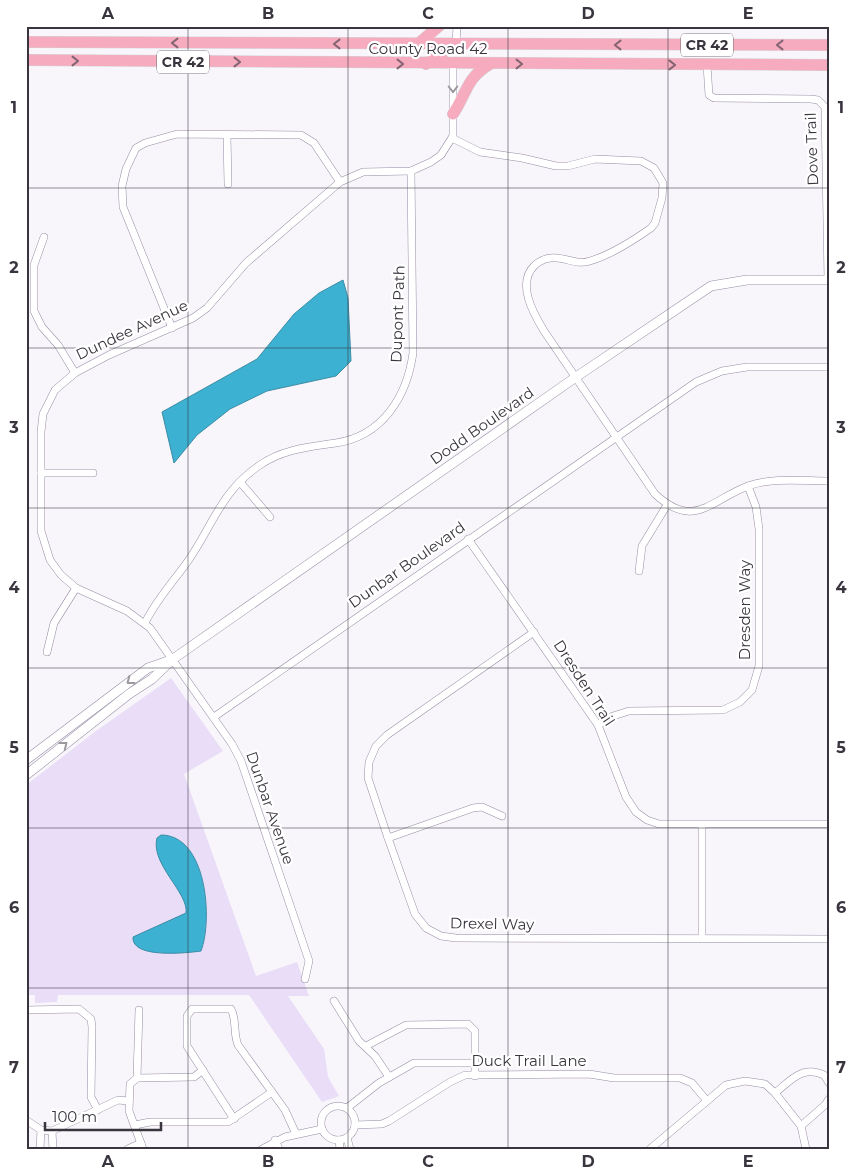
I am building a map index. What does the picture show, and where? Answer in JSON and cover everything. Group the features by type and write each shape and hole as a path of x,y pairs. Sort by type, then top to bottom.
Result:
{"highway":[{"path":"418,44 439,26"},
{"name":"County Road 42","path":"26,42 829,45"},
{"path":"426,64 456,44"},
{"path":"453,64 479,44"},
{"name":"County Road 42","path":"26,60 426,64 829,65"},
{"path":"453,114 467,84 476,73 490,64"}],"street":[{"path":"456,26 456,44"},
{"path":"453,64 452,138 480,152 556,166 568,166 595,159 641,161 654,168 660,176 663,193 656,219 651,228 590,261 575,262 556,258 542,260 530,270 527,277 527,292 537,320 655,494 667,505 684,512 702,511 748,486 774,480 829,481"},
{"name":"Dove Trail","path":"706,65 709,95 714,98 811,99 818,100 825,106 828,280"},
{"path":"172,328 123,207 122,186 126,169 136,148 145,143 177,134 301,135 314,143 340,182"},
{"path":"228,135 228,184"},
{"name":"Dundee Avenue","path":"173,659 145,623 127,611 76,588 55,568 44,546 41,531 40,472 41,424 46,405 55,390 75,373 109,354 193,318 207,308 246,262 340,182 363,172 411,171 436,159 452,138"},
{"name":"Dupont Path","path":"145,623 153,606 197,547 219,505 240,482 261,464 285,453 313,445 348,440 376,428 390,414 411,369 413,353 411,171"},
{"path":"44,237 34,265 34,311 42,327 58,345 75,373"},
{"name":"Dodd Boulevard","path":"173,659 711,286 747,280 828,280"},
{"name":"Dunbar Boulevard","path":"214,718 468,539 696,382 722,371 747,367 829,367"},
{"path":"40,472 93,472"},
{"path":"240,482 270,516"},
{"name":"Dresden Way","path":"598,725 613,716 629,711 723,710 740,702 752,690 759,666 759,529 756,507 748,486"},
{"path":"639,571 642,546 667,505"},
{"name":"Dresden Trail","path":"468,539 598,725 626,797 636,812 647,820 659,824 829,824"},
{"path":"47,652 54,623 76,588"},
{"name":"Drexel Way","path":"534,632 387,735 376,746 369,762 368,778 388,838 415,914 426,928 441,936 456,938 829,939"},
{"path":"26,760 148,668 173,659"},
{"path":"26,775 152,678 173,659"},
{"name":"Dunbar Avenue","path":"173,659 232,744 241,761 309,961 305,980"},
{"path":"388,838 473,808 482,807 502,816"},
{"path":"702,825 702,939"},
{"path":"334,1001 359,1041 366,1046 388,1077"},
{"path":"234,1119 187,1046 188,1012 199,1008 228,1008 233,1012 235,1038 238,1045 290,1119 296,1134"},
{"path":"26,1010 79,1009 91,1019 91,1097 98,1110"},
{"path":"137,1078 139,1010"},
{"path":"366,1046 406,1025 461,1023 472,1026 475,1031 475,1076"},
{"path":"348,1108 352,1102 388,1077 414,1063 475,1063"},
{"path":"128,1149 142,1146 129,1111 130,1084 137,1078 194,1077 203,1070"},
{"path":"775,1094 800,1072 809,1070 824,1075 829,1083"},
{"name":"Duck Trail Lane","path":"355,1125 382,1124 390,1121 459,1077 589,1074 614,1078 680,1078 692,1083 707,1101"},
{"path":"650,1149 726,1086 745,1081 764,1084 775,1094 801,1126 806,1149"},
{"path":"135,1125 150,1122 220,1123 234,1119 272,1092"},
{"path":"801,1126 825,1105 829,1099"},
{"path":"26,1120 41,1130 52,1131 118,1100 129,1101"},
{"path":"348,1138 339,1140 330,1138 322,1128 321,1118 326,1110 336,1106 348,1108 354,1116 355,1125 348,1138 350,1149"},
{"path":"262,1149 274,1140 322,1128"},
{"path":"40,1149 41,1130"},
{"path":"52,1131 53,1149"},
{"path":"274,1140 279,1149"},
{"path":"339,1140 340,1149"}],"shaded area":[{"path":"583,26 679,26 679,29"},
{"path":"171,678 223,751 184,774 256,976 297,962 309,996 288,996 324,1049 328,1077 339,1096 322,1102 249,995 58,995 57,1002 35,1003 35,995 26,995 26,785 96,731"}],"water":[{"path":"343,280 348,298 351,361 336,376 267,391 230,409 197,435 174,463 162,412 257,359 294,314 319,293"},
{"path":"161,835 176,839 188,849 197,864 203,881 206,920 205,937 201,951 184,953 150,952 141,949 135,944 133,937 186,913 182,896 159,858 156,848 157,838"}]}
